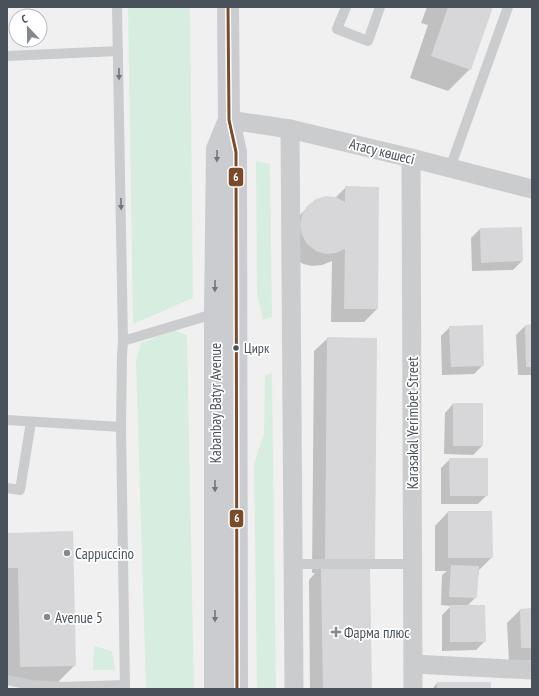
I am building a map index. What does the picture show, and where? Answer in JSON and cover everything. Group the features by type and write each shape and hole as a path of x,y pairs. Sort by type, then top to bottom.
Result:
{"main road":[{"name":"Kabanbay Batyr Avenue","path":"228,7 230,120 236,152 237,689"},
{"name":"Kabanbay Batyr Avenue","path":"215,689 215,313 217,149 230,120"}],"street":[{"name":"Атасу көшесі","path":"230,120 290,129 411,158 532,190"},
{"path":"290,129 294,689"},
{"name":"Karasakal Yerimbet Street","path":"411,158 413,689"},
{"path":"412,664 532,670"}],"lane":[{"path":"7,680 31,685 63,687 125,687 121,427 122,356 124,341 117,7"},
{"path":"346,7 338,29 368,40 380,7"},
{"path":"450,168 508,7"},
{"path":"7,56 118,51"},
{"path":"124,341 215,313"},
{"path":"7,420 121,427"},
{"path":"7,488 20,490 31,422"},
{"path":"293,564 412,564"}],"green space":[{"path":"128,7 190,7 193,298 133,324"},
{"path":"256,161 270,164 272,317 263,320 257,294"},
{"path":"173,330 187,335 194,689 146,689 136,361 141,343"},
{"path":"272,373 276,689 257,689 254,463 264,434 265,375"},
{"path":"94,646 112,651 115,670 93,670"}],"building":[{"path":"448,7 493,7 471,70 431,56"},
{"path":"345,186 379,187 378,309 344,309 345,249 336,253 326,254 316,251 307,244 302,235 300,225 302,215 307,206 316,199 326,196 336,197 345,202"},
{"path":"522,227 523,261 481,263 480,228"},
{"path":"532,324 532,367 526,367 525,325"},
{"path":"483,325 484,366 451,367 449,326"},
{"path":"327,337 377,338 375,561 325,561"},
{"path":"453,403 483,403 483,446 453,446"},
{"path":"449,458 488,458 488,496 450,496"},
{"path":"448,511 492,511 493,558 448,558"},
{"name":"Avenue 5","path":"73,531 76,666 20,667 18,568 7,568 7,533"},
{"path":"370,565 372,689 323,689 321,566"},
{"path":"451,565 479,566 477,598 449,597"},
{"path":"450,605 485,605 486,642 450,642"},
{"path":"532,608 532,648 521,648 520,609"},
{"path":"437,682 491,682 491,689 437,689"}],"transit line":[{"name":"6","path":"228,7 229,120 236,152 237,689"}],"place":[{"name":"Цирк","path":"236,348"},
{"name":"Cappuccino","path":"67,553"},
{"name":"Avenue 5","path":"47,617"},
{"name":"Фарма плюс","path":"336,632"}]}
